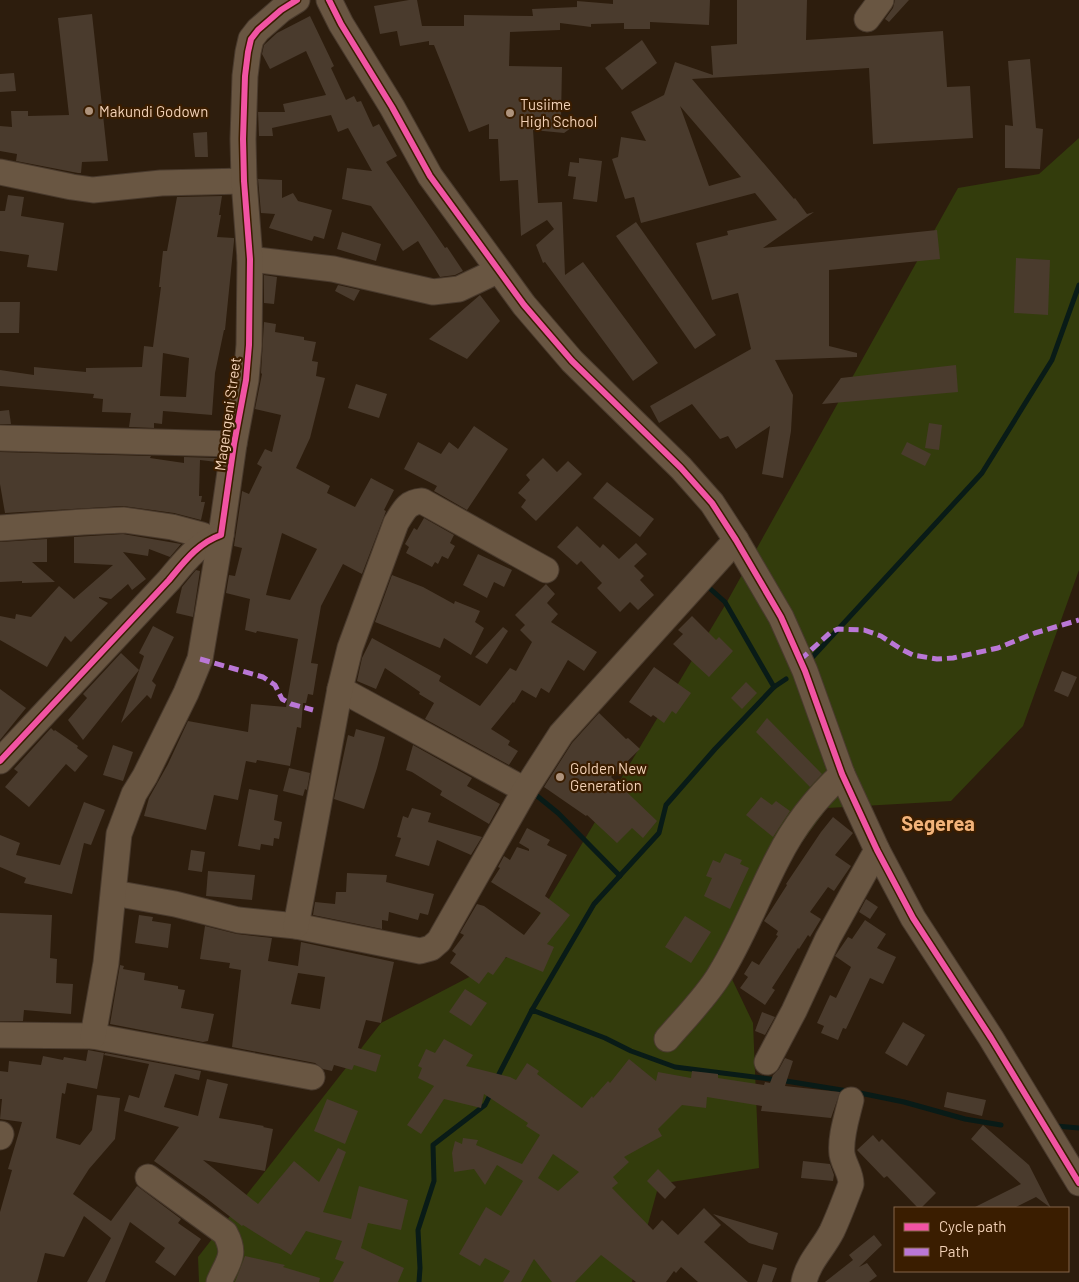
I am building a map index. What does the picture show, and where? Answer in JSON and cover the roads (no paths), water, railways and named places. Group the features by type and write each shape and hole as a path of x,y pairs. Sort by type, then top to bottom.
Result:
{"street":[{"name":"Magengeni Street","path":"93,1036 106,962 120,834 134,794 145,776 186,693 200,660 214,581 215,537 246,380 249,345 250,259 244,181 245,76 252,39 280,10 297,0"},
{"path":"329,0 341,24 392,107 430,176 498,271 524,305 572,360 681,468 712,503 736,540 781,617 805,671 842,774 877,850 913,918 991,1038 1079,1183"},
{"path":"0,172 93,190 161,183 244,181"},
{"path":"250,259 333,269 433,292 459,289 498,271"},
{"path":"0,438 234,444"},
{"path":"296,926 340,689 350,648 396,523 406,505 415,501 422,501 546,570"},
{"path":"0,528 124,520 172,527 215,537"},
{"path":"0,761 170,580 190,554 215,537"},
{"path":"114,893 174,904 238,920 296,926 420,951 431,948 439,941 525,790 561,734 736,540"},
{"path":"340,689 525,790"},
{"path":"667,1039 720,975 778,858 799,823 825,790 842,774"},
{"path":"767,1062 794,1011 828,938 877,850"},
{"path":"0,1035 93,1036 312,1077"},
{"path":"804,1282 813,1259 820,1252 832,1231 851,1184 842,1145 851,1100"},
{"path":"148,1177 225,1233 232,1251 220,1282"}],"waterway":[{"path":"808,662 982,473 1052,360 1079,285"},
{"path":"706,585 725,602 774,687"},
{"path":"532,1010 594,904 659,833 666,805 715,749 774,687 786,679"},
{"path":"531,791 558,813 620,876"},
{"path":"496,1080 532,1010 675,1067 786,1081 860,1093 904,1102 965,1119 1001,1125"},
{"path":"419,1282 418,1230 434,1181 433,1145 485,1105 491,1093"},
{"path":"1056,1126 1079,1128"}],"place":[{"name":"Makundi Godown","path":"89,111"},
{"name":"Tusiime High School","path":"510,113"},
{"name":"Golden New Generation","path":"560,777"}],"district":[{"name":"Segerea","path":"938,823"}]}
